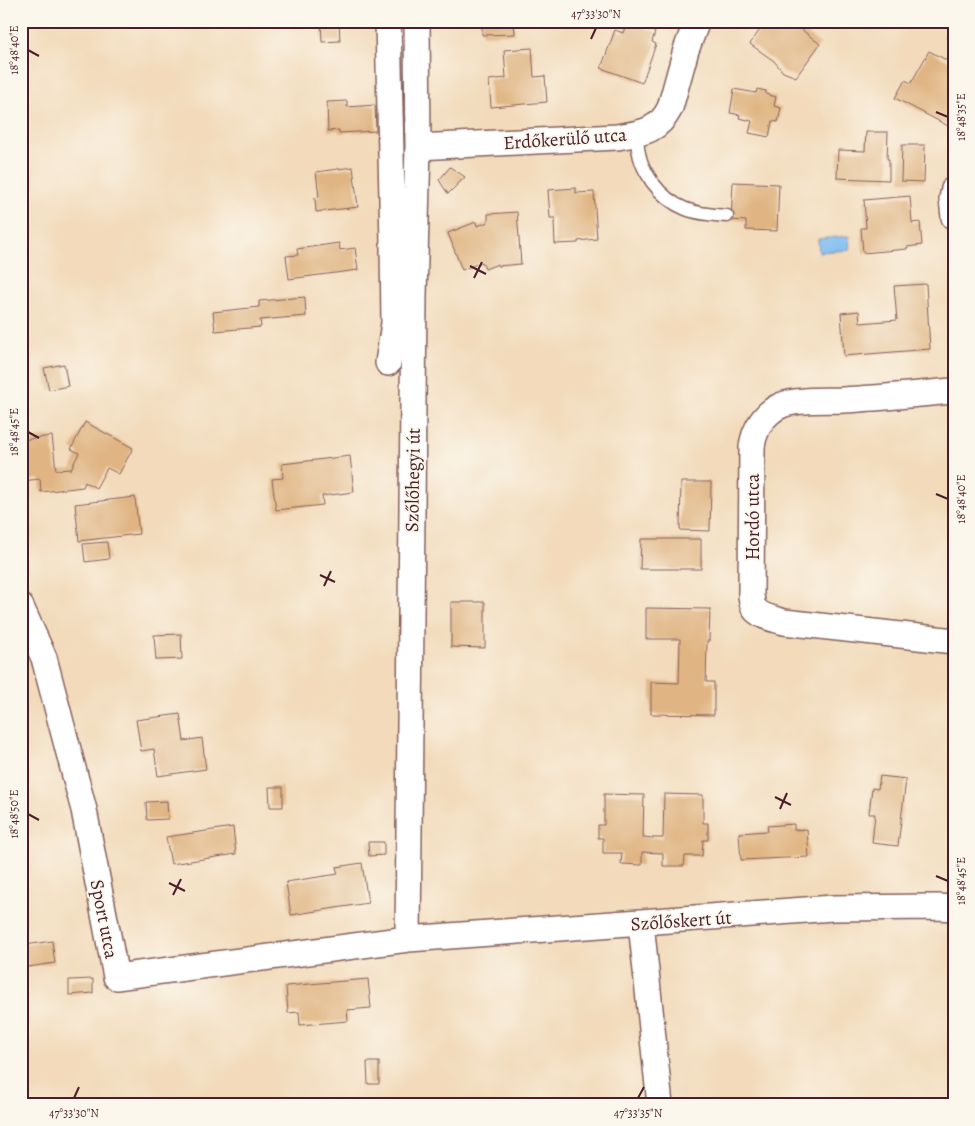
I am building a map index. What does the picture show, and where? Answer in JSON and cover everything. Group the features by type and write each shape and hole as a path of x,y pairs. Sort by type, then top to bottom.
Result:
{"street":[{"path":"388,21 394,305 394,323 388,363"},
{"name":"Szőlőhegyi út","path":"408,939 418,21"},
{"name":"Erdőkerülő utca","path":"418,147 617,137 636,134 653,128 666,117 670,108 686,50 697,21"},
{"path":"954,190 952,200 954,217"},
{"name":"Hordó utca","path":"954,391 799,402 783,405 774,409 766,416 760,424 752,447 751,596 753,607 757,611 784,622 954,641"},
{"name":"Sport utca","path":"21,607 44,658 84,810 116,977 408,939"},
{"name":"Szőlőskert út","path":"408,939 833,908 937,906 954,908"},
{"path":"641,923 660,1105"}],"lane":[{"path":"636,134 641,163 658,190 668,199 688,210 708,215 727,216"}],"water":[{"path":"849,236 850,250 819,252 818,239"}],"building":[{"path":"321,21 339,21 340,41 322,42"},
{"path":"482,21 514,21 515,34 482,35"},
{"path":"766,21 771,21 777,25 780,21 797,21 804,27 802,30 820,44 796,77 783,72 774,61 750,44"},
{"path":"828,21 843,21 836,29"},
{"path":"627,22 655,32 652,42 656,44 642,83 601,68 615,30 623,33"},
{"path":"954,29 954,46 946,38"},
{"path":"532,48 534,77 545,76 547,102 491,107 489,80 506,78 504,50"},
{"path":"929,51 954,64 954,121 950,127 895,98 905,80 911,83"},
{"path":"734,89 756,93 757,89 766,91 766,94 776,97 774,106 781,108 778,122 772,121 769,137 749,133 752,121 739,118 740,115 730,113"},
{"path":"347,101 347,107 375,105 376,131 339,133 339,130 328,131 327,102"},
{"path":"866,132 888,132 887,159 889,159 889,180 837,178 838,150 865,151"},
{"path":"902,145 925,145 924,182 901,181"},
{"path":"353,167 358,207 316,212 315,198 319,197 316,172"},
{"path":"450,167 465,177 448,194 439,180"},
{"path":"733,182 779,184 777,231 746,230 746,221 731,220"},
{"path":"576,188 576,193 594,192 597,239 578,241 578,243 555,244 555,218 550,218 548,190"},
{"path":"910,196 912,223 920,222 922,245 907,247 907,249 863,253 861,228 866,228 864,200"},
{"path":"517,212 521,264 498,266 498,264 485,269 482,262 462,270 448,233 476,222 477,226 488,222 488,214"},
{"path":"339,243 340,250 355,248 358,270 289,279 286,256 298,255 297,249"},
{"path":"926,284 930,349 844,356 841,313 859,311 860,323 897,320 894,286"},
{"path":"305,297 306,316 260,320 261,327 215,331 213,312 259,307 259,301"},
{"path":"64,364 68,386 49,390 44,368"},
{"path":"85,422 133,448 119,474 107,468 96,488 85,482 83,487 41,492 40,479 21,481 21,440 52,436 56,470 71,469 79,453 71,449"},
{"path":"350,456 354,492 322,496 323,505 276,510 272,479 283,478 282,464"},
{"path":"681,482 711,482 710,531 680,530"},
{"path":"135,497 139,534 79,541 75,504"},
{"path":"641,539 701,539 701,569 640,569"},
{"path":"107,542 109,559 85,562 83,544"},
{"path":"451,602 485,602 485,648 451,647"},
{"path":"646,608 710,609 706,682 714,682 714,715 651,714 651,682 679,683 680,639 646,639"},
{"path":"181,634 182,659 156,660 154,635"},
{"path":"180,714 184,741 202,738 206,769 158,776 154,749 141,751 136,720"},
{"path":"880,776 906,779 898,846 872,843 875,814 869,814 872,788 878,789"},
{"path":"269,787 283,787 283,807 270,807"},
{"path":"604,794 644,795 643,837 654,838 663,838 664,794 703,795 703,823 708,823 708,840 703,840 702,856 685,856 684,866 663,866 663,853 642,852 642,865 621,864 622,853 603,853 603,838 598,838 598,825 604,825"},
{"path":"167,801 168,819 147,820 146,802"},
{"path":"794,824 794,830 807,829 809,857 741,860 739,833 768,831 767,826"},
{"path":"233,827 236,854 171,864 166,837"},
{"path":"368,842 384,842 384,855 369,856"},
{"path":"362,863 368,903 291,915 286,882 338,874 336,867"},
{"path":"52,941 55,963 28,967 25,945"},
{"path":"93,979 93,993 69,995 69,980"},
{"path":"368,979 371,1008 347,1010 348,1021 300,1025 299,1012 288,1013 286,986"},
{"path":"367,1062 379,1062 379,1084 368,1084"}]}
